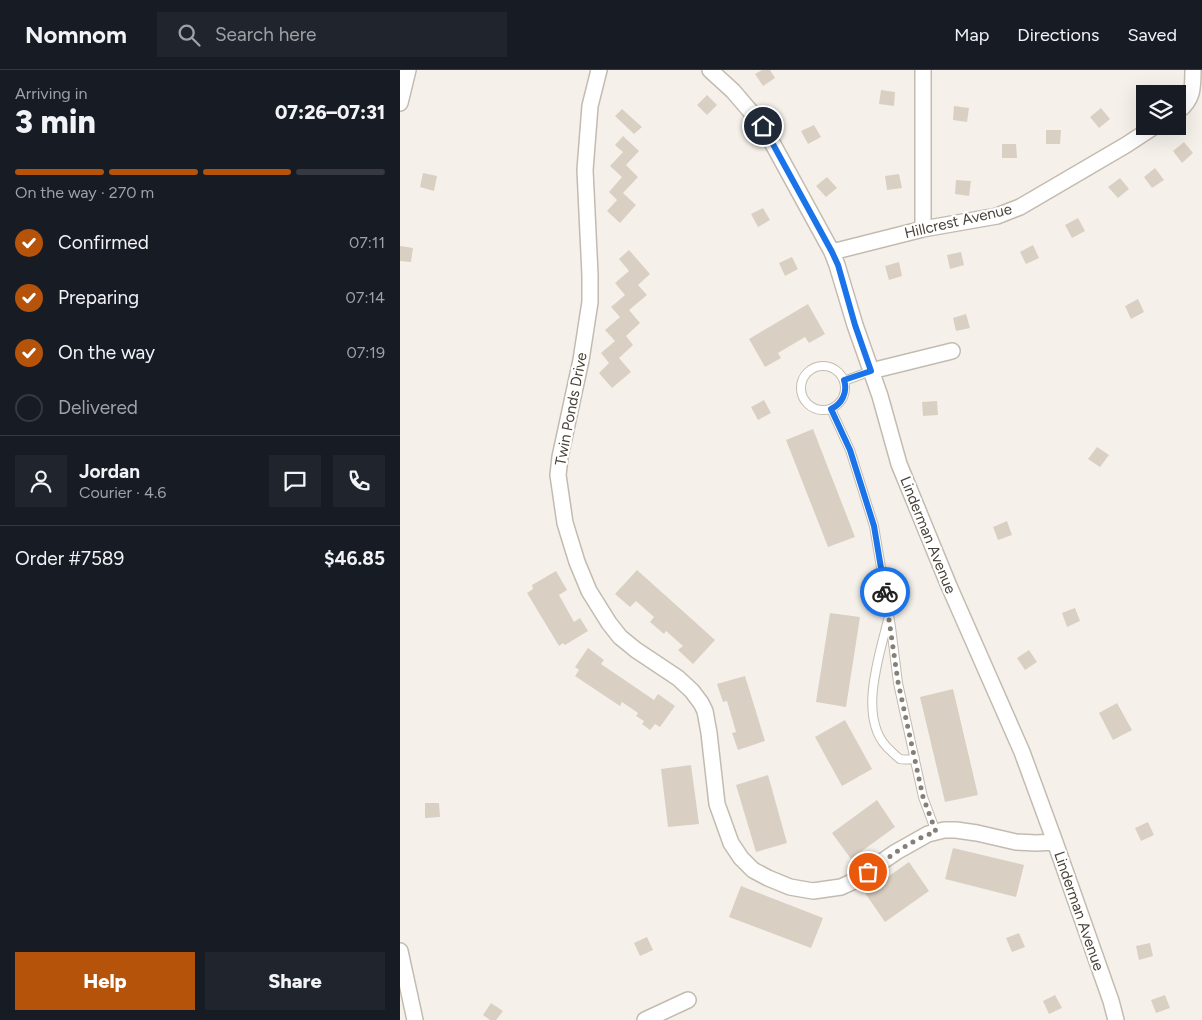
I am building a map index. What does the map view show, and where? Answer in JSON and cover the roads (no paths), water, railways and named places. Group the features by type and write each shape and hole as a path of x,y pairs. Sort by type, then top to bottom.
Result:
{"street":[{"path":"400,103 408,70"},
{"name":"Twin Ponds Drive","path":"599,70 590,106 585,170 590,302 581,360 560,457 558,475 565,522 576,562 589,592 609,623 620,637 636,650 678,678 692,691 701,703 705,711 709,733 717,804 731,843 741,858 753,870 790,888 813,891 841,887 854,881 896,852 928,834 944,830 977,833 1016,842 1056,842"},
{"name":"Linderman Avenue","path":"710,70 733,92 763,126 838,265 855,325 880,396 899,464 949,586 1022,752 1056,842 1116,1020"},
{"path":"923,70 923,229"},
{"path":"1186,104 1191,96 1193,70"},
{"name":"Hillcrest Avenue","path":"832,252 923,229 997,216 1020,207 1141,135"},
{"path":"871,371 952,352"},
{"path":"400,951 415,1020"},
{"path":"645,1020 688,1000"}],"lane":[{"path":"820,365 836,370 844,380 845,394 841,402 834,408 826,411 817,410 809,406 803,399 800,391 804,374 811,368 820,365"},
{"path":"844,380 871,371"},
{"path":"831,409 850,450 874,526 898,682 923,797 936,832"},
{"path":"889,616 873,678 872,707 875,727 885,746 900,758 915,759"}]}
